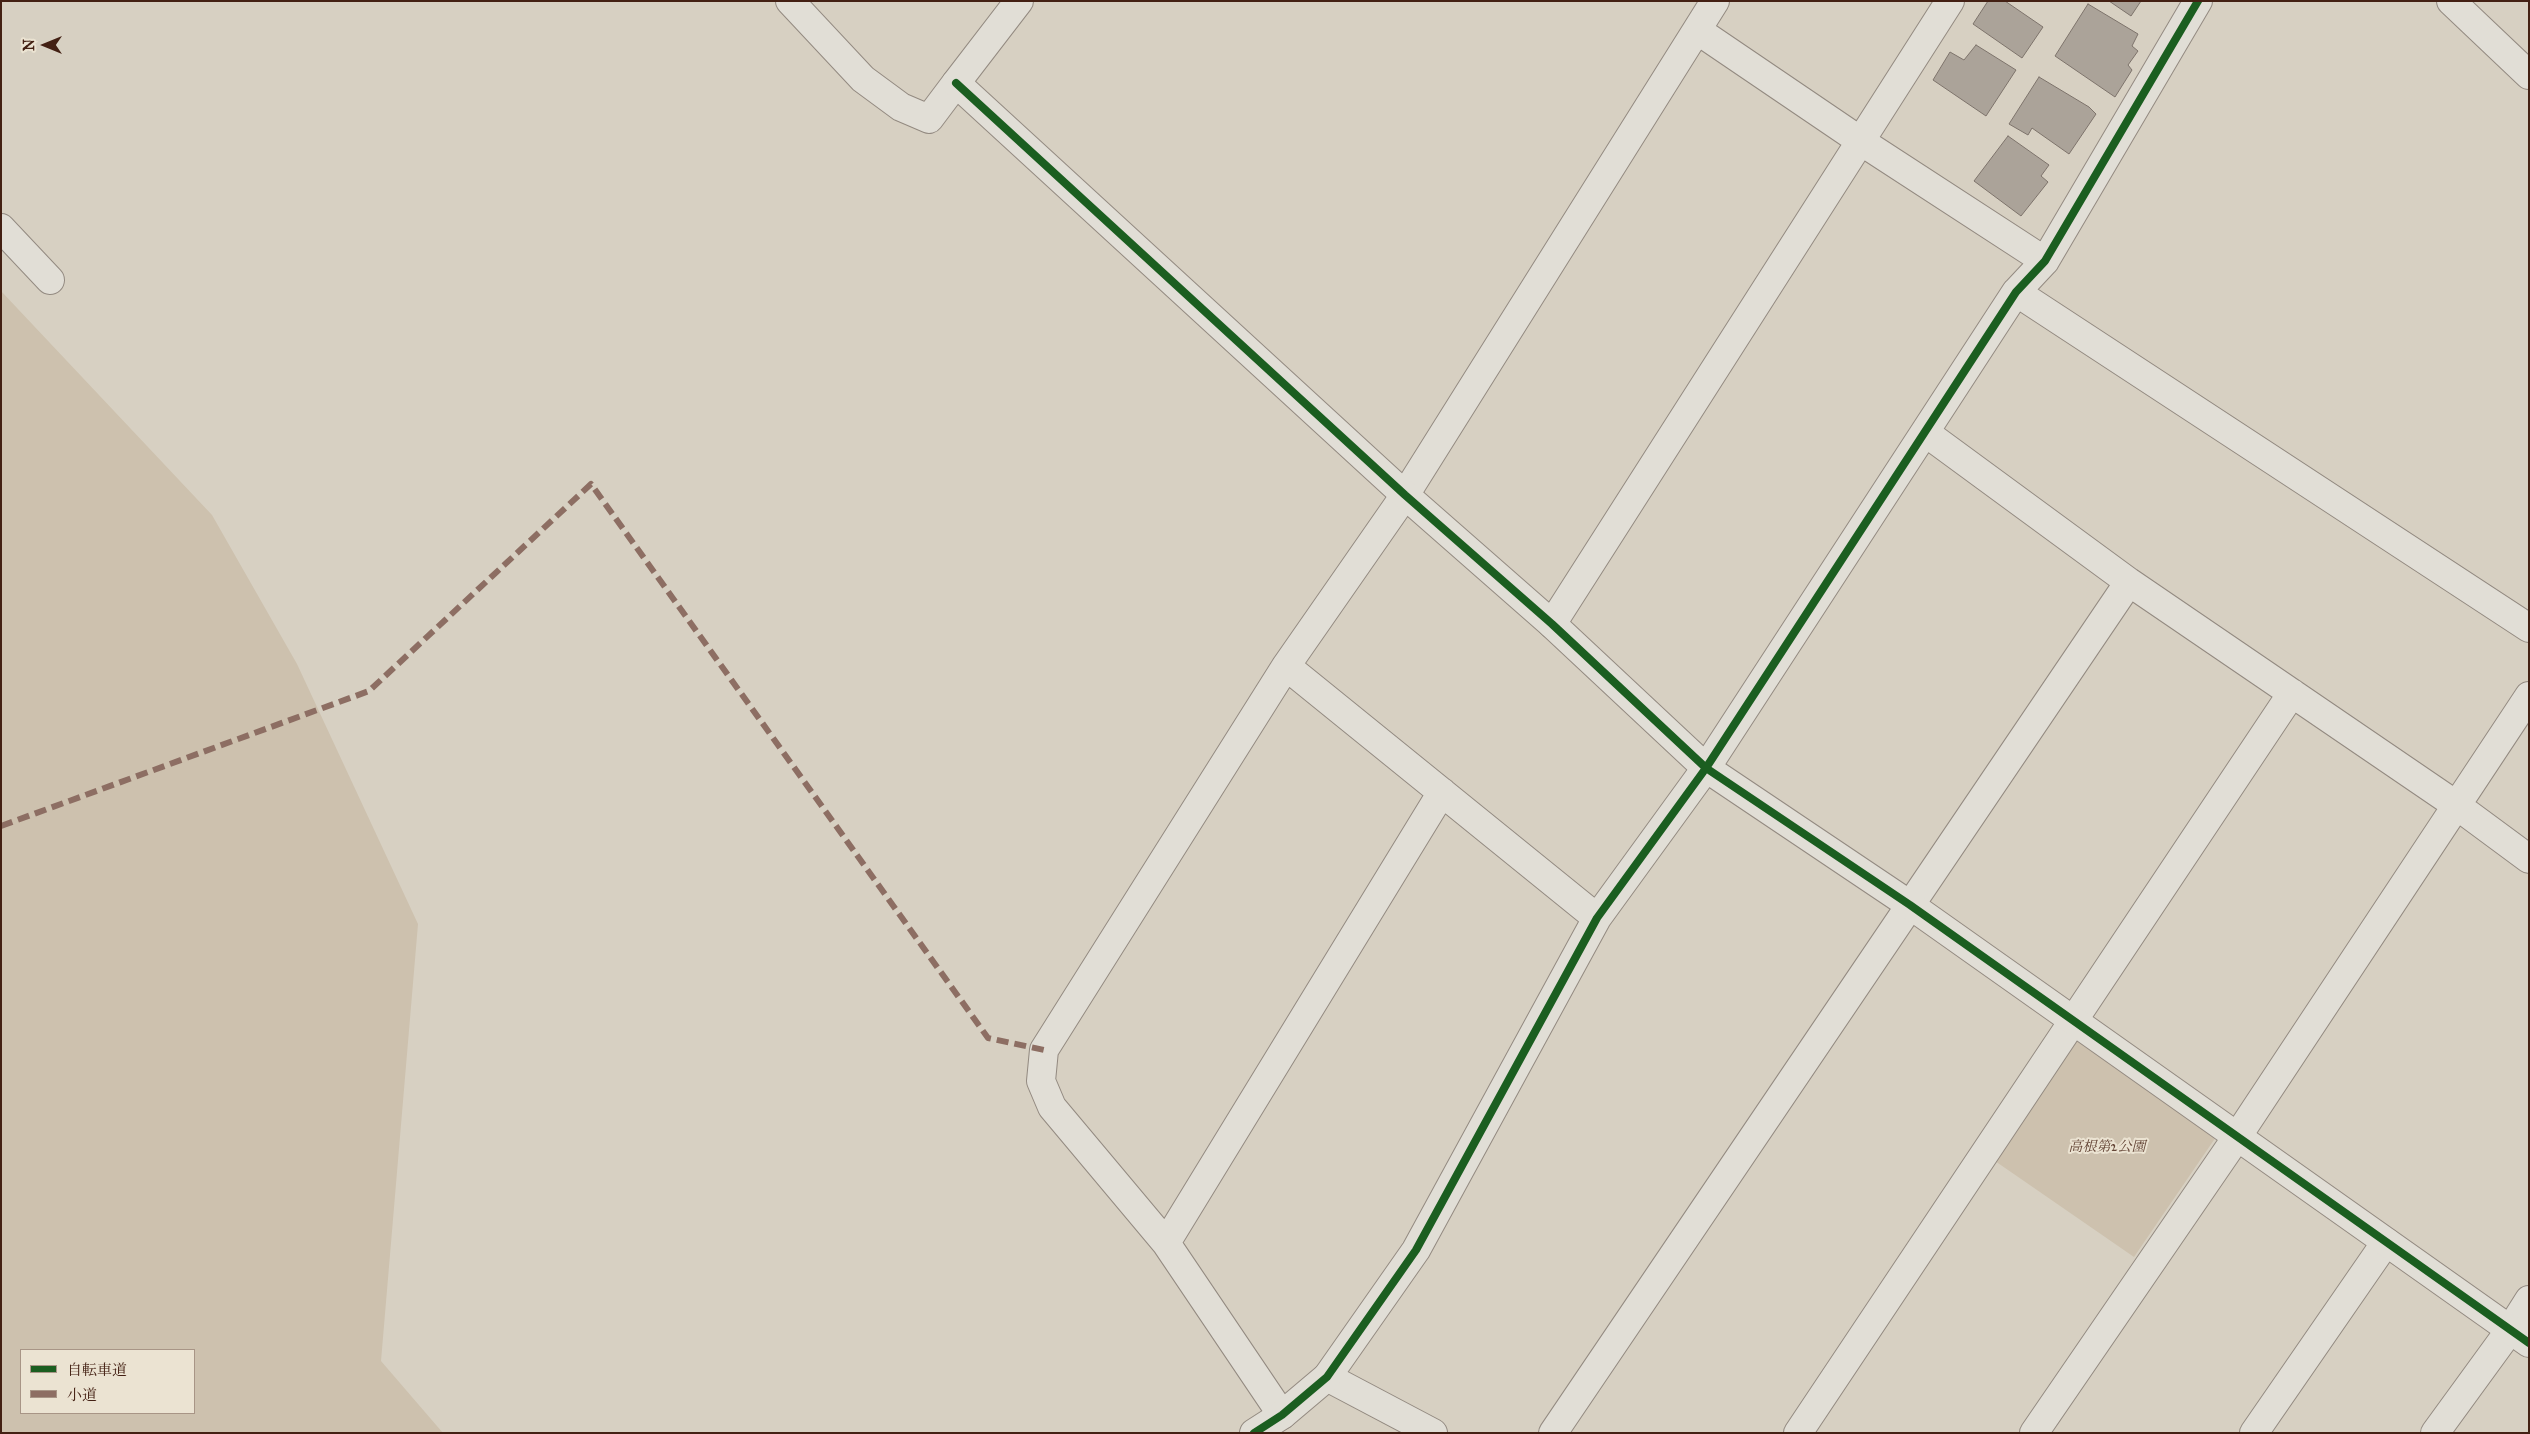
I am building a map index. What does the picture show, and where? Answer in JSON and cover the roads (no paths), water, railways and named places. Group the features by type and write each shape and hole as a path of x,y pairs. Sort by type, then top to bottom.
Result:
{"street":[{"path":"790,1 863,79 901,107 929,119 1019,1"},
{"path":"1282,1415 1166,1243 1052,1107 1040,1081 1044,1050 1286,666 1405,494 1715,1"},
{"path":"1552,624 1862,142 1950,1"},
{"path":"1254,1433 1282,1415 1327,1376 1416,1250 1597,918 1706,768 1926,433 2016,292 2045,261 2198,1"},
{"path":"2450,1 2529,74"},
{"path":"1697,30 1862,142 2045,261"},
{"path":"956,83 1405,494 1552,624 1706,768 1910,905 2520,1336"},
{"path":"1,228 50,280"},
{"path":"2016,292 2529,628"},
{"path":"1926,433 2129,582 2456,805 2529,859"},
{"path":"1553,1433 2129,582"},
{"path":"1286,666 1597,918"},
{"path":"1798,1433 2292,693"},
{"path":"2034,1433 2237,1137 2529,696"},
{"path":"1166,1243 1442,792"},
{"path":"2254,1433 2386,1242"},
{"path":"2435,1433 2520,1336 2529,1300"},
{"path":"1327,1376 1433,1433"}],"park label":[{"name":"高根第2公園","path":"2107,1148"}]}
